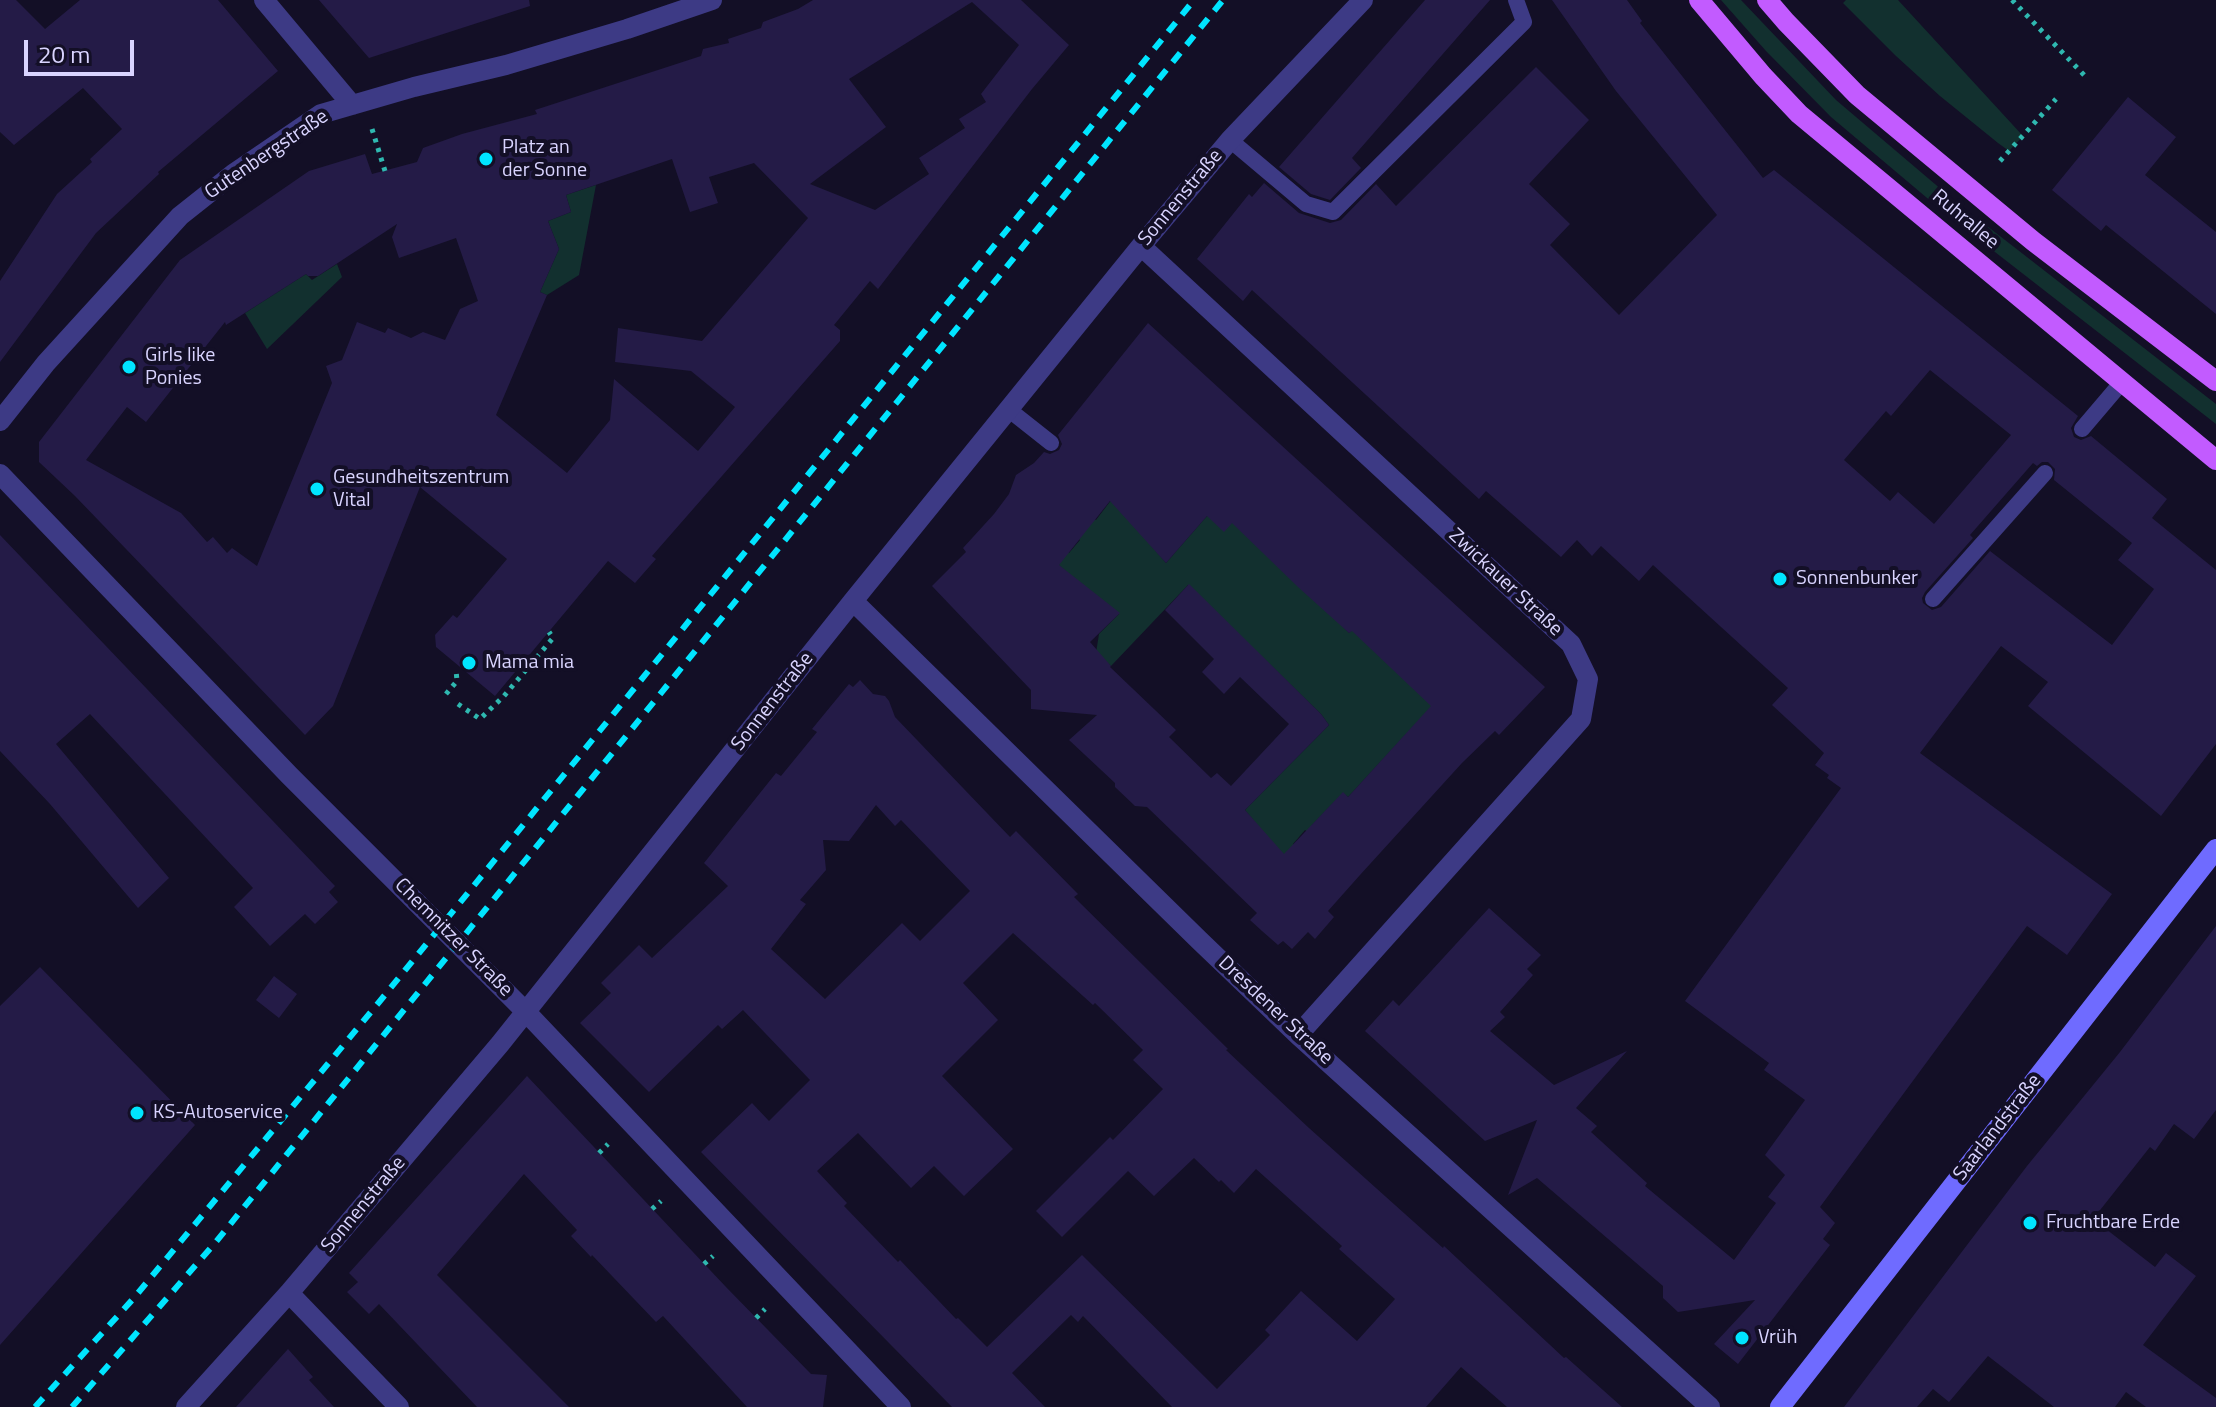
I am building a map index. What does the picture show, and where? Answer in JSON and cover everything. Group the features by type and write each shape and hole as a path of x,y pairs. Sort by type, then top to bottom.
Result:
{"main road":[{"name":"Ruhrallee","path":"1699,0 1799,114 2216,460"},
{"name":"Ruhrallee","path":"1767,0 1857,95 2033,241 2216,381"}],"street":[{"path":"264,0 358,103"},
{"name":"Gutenbergstraße","path":"0,421 46,363 180,216 233,174 321,114 506,65 712,0"},
{"name":"Sonnenstraße","path":"186,1407 289,1293 526,1012 1141,246 1230,140 1363,0"},
{"name":"Zwickauer Straße","path":"1141,246 1571,644 1588,679 1581,719 1298,1035"},
{"name":"Chemnitzer Straße","path":"0,474 289,775 526,1012 901,1407"},
{"name":"Dresdener Straße","path":"853,601 1298,1035 1710,1407"},
{"name":"Saarlandstraße","path":"1787,1405 2216,849"},
{"path":"289,1293 399,1407"}],"lane":[{"path":"1230,140 1306,204 1333,212 1524,22 1516,0"},
{"path":"2082,429 2122,382"},
{"path":"1008,409 1051,443"},
{"path":"1933,599 2045,473"}],"path":[{"path":"2012,0 2085,76"},
{"path":"2000,161 2056,99"},
{"path":"358,103 385,171"},
{"path":"458,704 480,719 504,696 553,638 549,632"},
{"path":"446,694 457,681 456,670"},
{"path":"599,1153 608,1144"},
{"path":"652,1209 661,1201"},
{"path":"704,1264 713,1256"},
{"path":"756,1318 765,1309"}],"green space":[{"path":"1721,0 1741,0 1836,100 1962,207 1952,219 1831,117"},
{"path":"1846,0 1898,0 2023,136 2009,151 1998,143 1896,56 1843,3"},
{"path":"596,185 579,275 547,295 540,292 559,249 548,221 571,212 566,195"},
{"path":"1969,212 2216,404 2216,424 1959,224"},
{"path":"337,264 342,277 267,349 245,313 306,274 312,280"},
{"path":"1112,499 1166,563 1207,516 1236,519 1349,633 1365,617 1443,694 1348,797 1343,793 1312,825 1309,833 1305,830 1293,844 1304,855 1292,867 1245,810 1329,725 1188,585 1111,666 1096,653 1099,634 1119,614 1031,543 1059,547 1069,553 1080,540 1071,532 1086,514 1096,520"}],"building":[{"path":"0,0 16,0 45,29 80,0 218,0 278,71 158,172 96,233 0,362 0,281 57,194 122,129 83,88 14,145 0,132"},
{"path":"319,0 529,0 530,6 369,58"},
{"path":"813,0 1021,0 1069,45 878,289 870,281 834,325 840,330 840,341 652,556 656,559 635,583 608,561 495,696 436,647 435,635 453,615 457,618 507,559 420,487 333,706 305,735 39,462 39,442 180,260 309,171 365,154 372,174 417,162 423,148 537,114 535,110 701,56 703,49 729,43 728,39 761,28 763,22","holes":["972,2 1019,45 981,94 986,102 959,119 965,128 919,158 929,174 875,210 810,184 886,127 849,79","672,159 690,212 718,203 709,177 754,163 808,218 702,341 618,328 615,362 691,371 735,407 698,451 614,379 610,420 567,473 496,415 547,295 540,292 559,249 548,221 571,212 566,195","397,224 392,237 399,258 456,238 478,301 460,309 445,340 423,332 411,338 388,328 385,333 357,322 342,360 326,366 332,383 257,566 232,548 227,553 213,537 207,542 181,513 86,460 127,407 146,422 225,322 226,325 306,274 318,276"]},
{"path":"1425,0 1490,0 1352,158 1361,168 1330,200 1311,194 1279,167"},
{"path":"1552,0 1627,0 1642,21 1640,23 1763,178 1774,170 2078,416 2071,428 2074,437 2081,440 2091,436 2167,499 2152,518 2216,570 2216,744 2161,816 2028,706 2048,682 2001,646 1920,753 2112,894 2067,955 2027,926 1820,1207 1835,1223 1823,1239 1830,1245 1738,1364 1714,1344 1755,1300 1678,1312 1663,1298 1663,1286 1537,1178 1508,1195 1537,1120 1485,1141 1365,1031 1393,1000 1399,1006 1489,908 1541,955 1527,969 1533,975 1500,1012 1505,1017 1490,1031 1554,1085 1627,1051 1576,1108 1597,1126 1591,1132 1647,1183 1645,1186 1734,1260 1776,1203 1768,1197 1785,1175 1765,1155 1805,1100 1764,1070 1769,1063 1685,1001 1841,788 1815,765 1824,753 1772,705 1788,688 1653,565 1639,581 1601,546 1592,556 1577,540 1561,557 1486,491 1479,499 1252,290 1243,301 1197,259 1249,194 1252,197 1264,183 1299,213 1330,223 1341,220 1376,184 1396,206 1536,67 1589,120 1529,184 1570,224 1550,245 1619,315 1717,215 1616,91","holes":["1930,370 2011,435 1934,524 1898,492 1890,501 1844,460 1886,411 1891,416","2048,462 2055,469 2054,480 2132,543 2118,560 2154,589 2112,645 1990,551 1941,607 1932,610 1923,603 1925,592 1973,538 1970,535 2033,463 2037,466"]},
{"path":"2128,97 2176,137 2145,175 2216,232 2216,314 2106,225 2101,231 2052,190"},
{"path":"1148,323 1545,687 1499,735 1495,731 1462,763 1328,911 1334,917 1315,939 1308,932 1292,949 1283,941 1278,945 1250,920 1257,913 1147,807 1135,806 1069,740 1097,715 1031,709 1031,690 932,586 966,552 963,548 1009,494 1016,475 1044,452 1050,454 1059,450 1062,444 1058,435","holes":["1110,501 1166,563 1207,516 1224,532 1232,523 1298,587 1349,633 1352,631 1431,706 1348,797 1343,792 1284,854 1245,810 1329,725 1321,714 1189,584 1165,610 1214,659 1202,672 1224,694 1240,677 1289,724 1231,786 1217,773 1211,778 1169,737 1176,730 1110,667 1090,642 1120,613 1059,565"]},
{"path":"0,535 335,886 329,892 338,902 315,924 305,914 270,946 234,907 253,888 90,714 56,744 169,878 138,908 50,804 0,751"},
{"path":"860,680 873,694 885,696 895,717 1010,837 1016,831 1078,894 1074,897 1226,1050 1564,1358 1622,1407 1507,1407 1461,1367 1426,1407 1172,1407 1083,1316 1078,1322 1071,1315 1012,1373 1045,1407 952,1407 701,1152 752,1103 769,1121 810,1080 743,1010 722,1029 718,1025 649,1092 580,1023 611,993 601,983 639,945 652,958 728,886 704,863 776,773 781,776 817,732 812,729 849,684 853,687","holes":["876,805 895,826 901,820 970,891 920,941 902,923 825,999 771,949 806,904 800,900 826,870 823,840 849,841","1013,933 1093,1005 1095,1003 1143,1050 1133,1060 1163,1089 1036,1211 1062,1237 1128,1171 1154,1196 1194,1158 1234,1193 1256,1169 1342,1246 1339,1249 1395,1299 1357,1341 1301,1291 1265,1330 1270,1335 1217,1389 1082,1255 987,1347 844,1206 847,1203 817,1171 858,1133 911,1188 934,1166 964,1196 1013,1149 942,1076 998,1020 963,983"]},
{"path":"2216,926 2216,1110 2194,1139 2174,1124 2155,1151 2150,1147 2093,1219 2155,1267 2166,1253 2196,1276 2143,1345 2216,1398 2216,1407 2146,1407 2126,1392 2115,1407 2054,1407 1988,1356 1949,1402 1933,1389 1917,1407 1844,1407 2027,1166 2120,1052"},
{"path":"40,967 195,1125 0,1345 0,1006"},
{"path":"274,976 297,994 279,1018 256,1000"},
{"path":"527,1076 811,1374 827,1375 823,1407 747,1407 663,1316 656,1322 591,1257 571,1236 577,1230 524,1174 437,1275 569,1407 477,1407 379,1304 369,1314 347,1292 358,1282 349,1273"},
{"path":"288,1349 313,1377 309,1380 334,1407 236,1407"}],"railway":[{"path":"35,1407 133,1299 380,1001 1194,0"},
{"path":"72,1407 215,1243 1223,0"}],"place":[{"name":"Platz an der Sonne","path":"486,159"},
{"name":"Girls like Ponies","path":"129,367"},
{"name":"Gesundheitszentrum Vital","path":"317,489"},
{"name":"Sonnenbunker","path":"1780,579"},
{"name":"Mama mia","path":"469,663"},
{"name":"KS-Autoservice","path":"137,1113"},
{"name":"Fruchtbare Erde","path":"2030,1223"},
{"name":"Vrüh","path":"1742,1338"}]}
